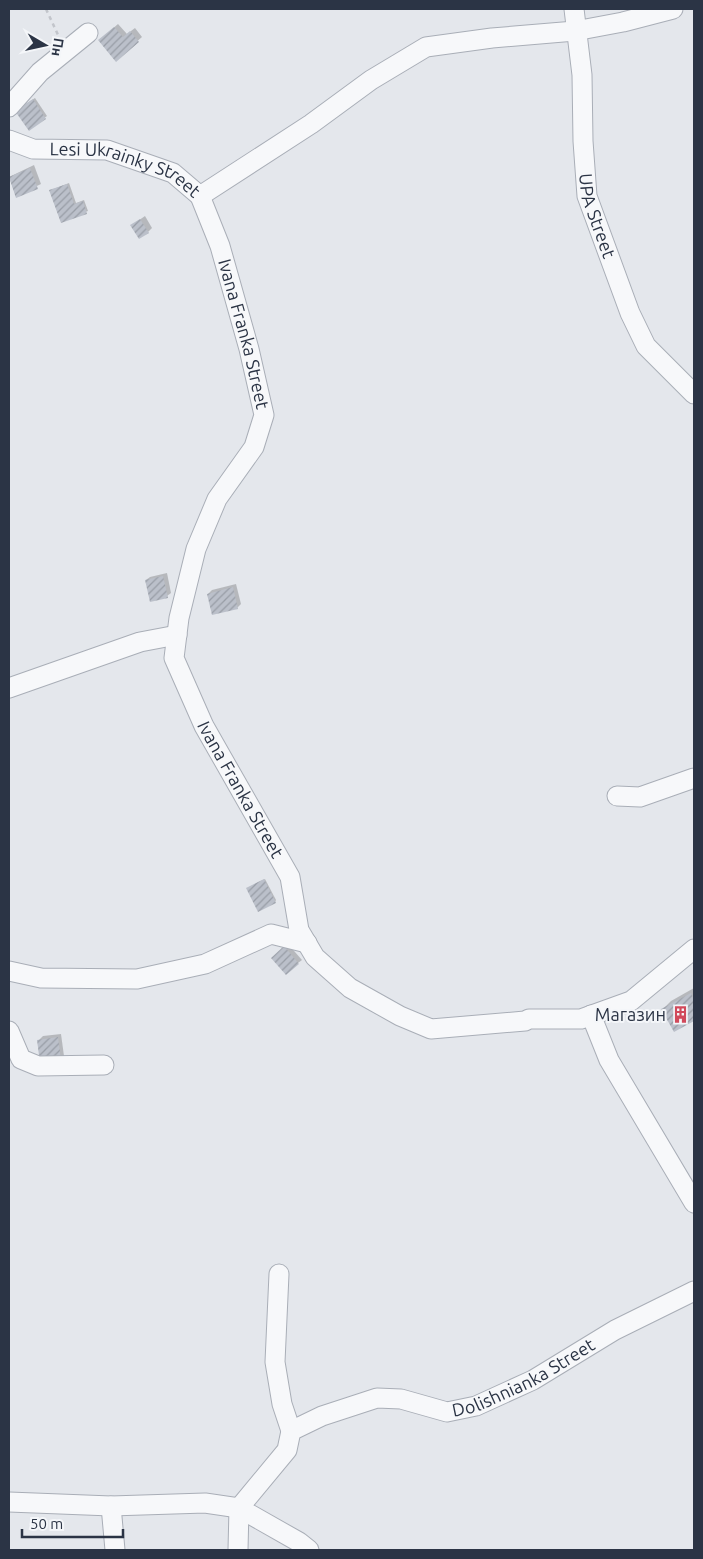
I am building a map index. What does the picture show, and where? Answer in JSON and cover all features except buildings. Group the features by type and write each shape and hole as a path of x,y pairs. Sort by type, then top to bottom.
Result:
{"street":[{"name":"UPA Street","path":"574,9 575,31 582,75 583,141 587,196 630,313 646,346 694,394"},
{"name":"Lesi Ukrainky Street","path":"9,140 33,149 107,150 173,173 200,196 311,124 357,90 426,47 492,38 575,31 623,22 673,9"},
{"path":"9,107 40,72 88,33"},
{"name":"Ivana Franka Street","path":"200,196 220,246 249,349 264,415 254,447 217,499 196,549 177,635 174,658 204,726 290,877 299,930 315,957 350,988 400,1016 431,1029 525,1021 529,1019 581,1019 631,1001 694,949"},
{"path":"9,688 140,642 177,635"},
{"path":"617,796 640,797 694,778"},
{"path":"9,971 41,978 137,979 205,964 271,934 307,943"},
{"path":"592,1015 609,1060 694,1203"},
{"path":"9,1031 21,1059 38,1066 104,1065"},
{"path":"238,1550 239,1508 287,1450 291,1431 282,1404 275,1362 279,1274"},
{"name":"Dolishnianka Street","path":"291,1431 322,1416 377,1398 401,1399 447,1412 476,1406 533,1380 616,1330 694,1291"},
{"path":"9,1502 112,1506 205,1503 239,1508 299,1542 309,1550"},
{"path":"112,1506 115,1550"}],"path":[{"path":"46,9 65,52"}],"place":[{"name":"Магазин","path":"680,1015"}]}
